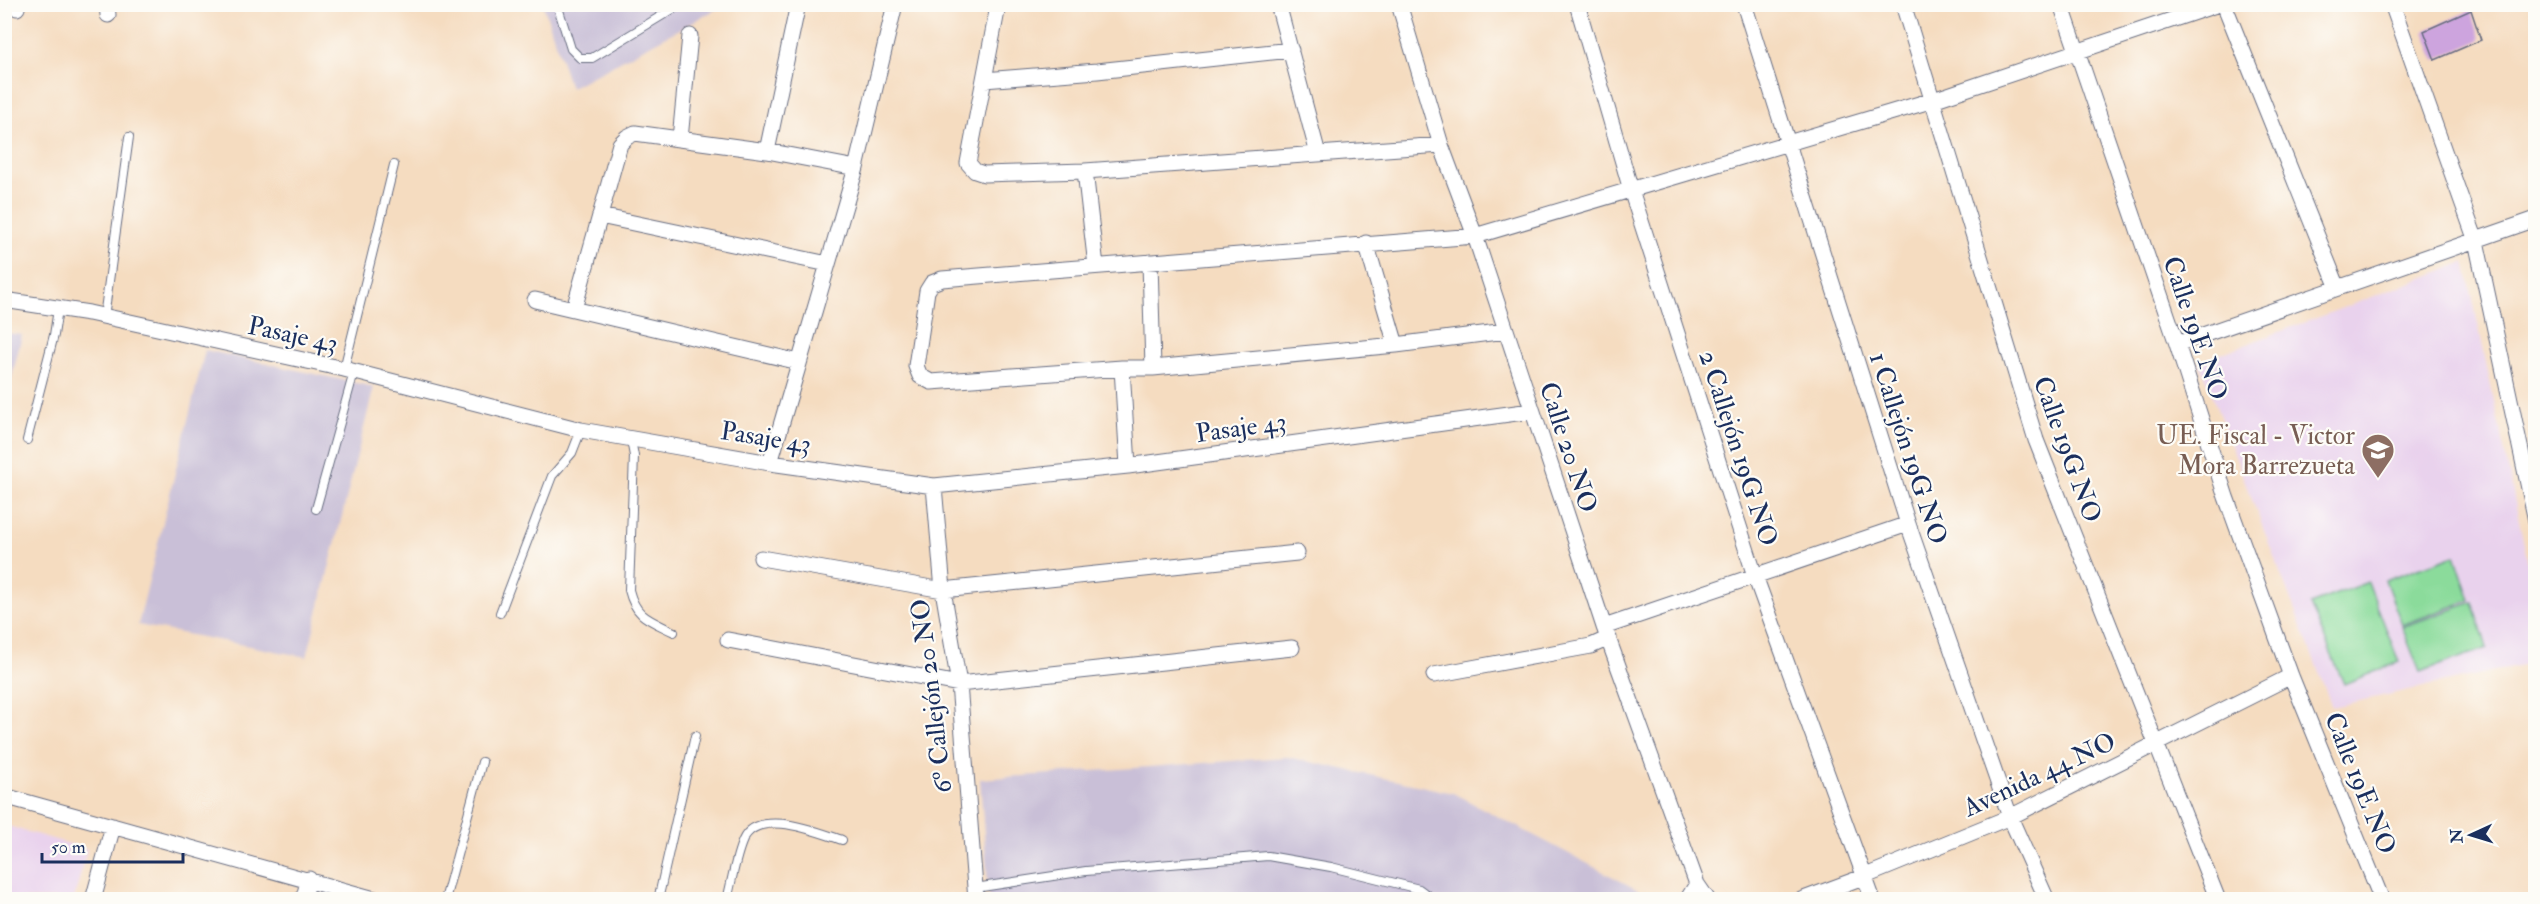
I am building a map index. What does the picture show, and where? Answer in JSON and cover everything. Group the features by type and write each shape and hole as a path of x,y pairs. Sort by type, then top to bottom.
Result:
{"street":[{"path":"766,151 798,4"},
{"path":"770,463 856,168 895,4"},
{"path":"1278,4 1318,154"},
{"name":"Calle 20 NO","path":"1400,4 1441,146 1475,236 1606,633 1697,884 1708,900"},
{"name":"2 Callejón 19G NO","path":"1577,4 1631,190 1755,576 1873,900"},
{"name":"1 Callejón 19G NO","path":"1744,4 1908,524 2010,817 2047,900"},
{"name":"Calle 19G NO","path":"1902,4 2036,440 2218,900"},
{"name":"Calle 19E NO","path":"2061,4 2177,344 2226,497 2291,676 2382,900"},
{"path":"1506,331 1396,345 1153,368 1122,368 931,382 920,376 916,366 927,291 932,283 942,279 1475,236 1933,100 2219,4"},
{"path":"2224,4 2338,288"},
{"path":"2392,4 2476,241 2535,521"},
{"path":"999,5 968,162 975,171 984,174 1085,171 1441,146"},
{"path":"680,139 690,36"},
{"path":"984,80 1097,71 1291,50"},
{"path":"574,309 620,144 635,133 766,151 856,168"},
{"path":"1085,171 1096,266"},
{"path":"600,216 828,264"},
{"path":"2177,344 2535,219"},
{"path":"1366,243 1396,345"},
{"path":"1150,262 1153,368"},
{"name":"Pasaje 43","path":"4,300 104,317 349,371 581,430 770,463 934,486 1128,466 1531,411"},
{"path":"535,300 799,362"},
{"path":"1122,368 1128,466"},
{"name":"6º Callejón 20 NO","path":"934,486 943,590 958,684 975,894"},
{"path":"1434,675 1591,646 1606,633 1755,576 1908,524"},
{"path":"761,558 943,590 1297,553"},
{"path":"728,640 958,684 1292,648"},
{"name":"Avenida 44 NO","path":"1801,900 2010,817 2291,676"},
{"path":"4,796 378,900"},
{"path":"93,900 113,826"},
{"path":"303,900 309,879"},
{"path":"1687,900 1697,884"}],"lane":[{"path":"557,4 571,49 580,58 592,58 681,4"},
{"path":"104,317 129,137"},
{"path":"316,508 394,165"},
{"path":"27,440 54,335 58,309"},
{"path":"500,613 552,476 572,453 581,430"},
{"path":"631,440 634,456 629,590 633,606 643,616 674,632"},
{"path":"658,900 694,736"},
{"path":"445,900 482,762"},
{"path":"728,900 744,838 758,826 772,822 812,830 843,840"},
{"path":"975,894 1086,871 1268,856 1331,867 1419,889 1434,900"}],"shaded area":[{"path":"543,4 724,5 570,88"},
{"name":"UE. Fiscal - Victor Mora Barrezueta","path":"2465,262 2535,597 2535,662 2332,707 2199,362"},
{"path":"4,333 22,335 5,405"},
{"path":"205,350 374,387 307,657 138,625"},
{"path":"1287,757 1453,793 1655,899 989,899 980,779"},
{"path":"4,825 87,849 74,899 5,899"}],"green space":[{"path":"2455,555 2470,600 2402,625 2385,580"},
{"path":"2368,582 2399,662 2344,684 2310,604"},
{"path":"2473,602 2487,648 2420,672 2402,627"}],"building":[{"path":"2471,10 2481,40 2435,60 2424,31"}],"place":[{"name":"UE. Fiscal - Victor Mora Barrezueta","path":"2378,479"}]}
